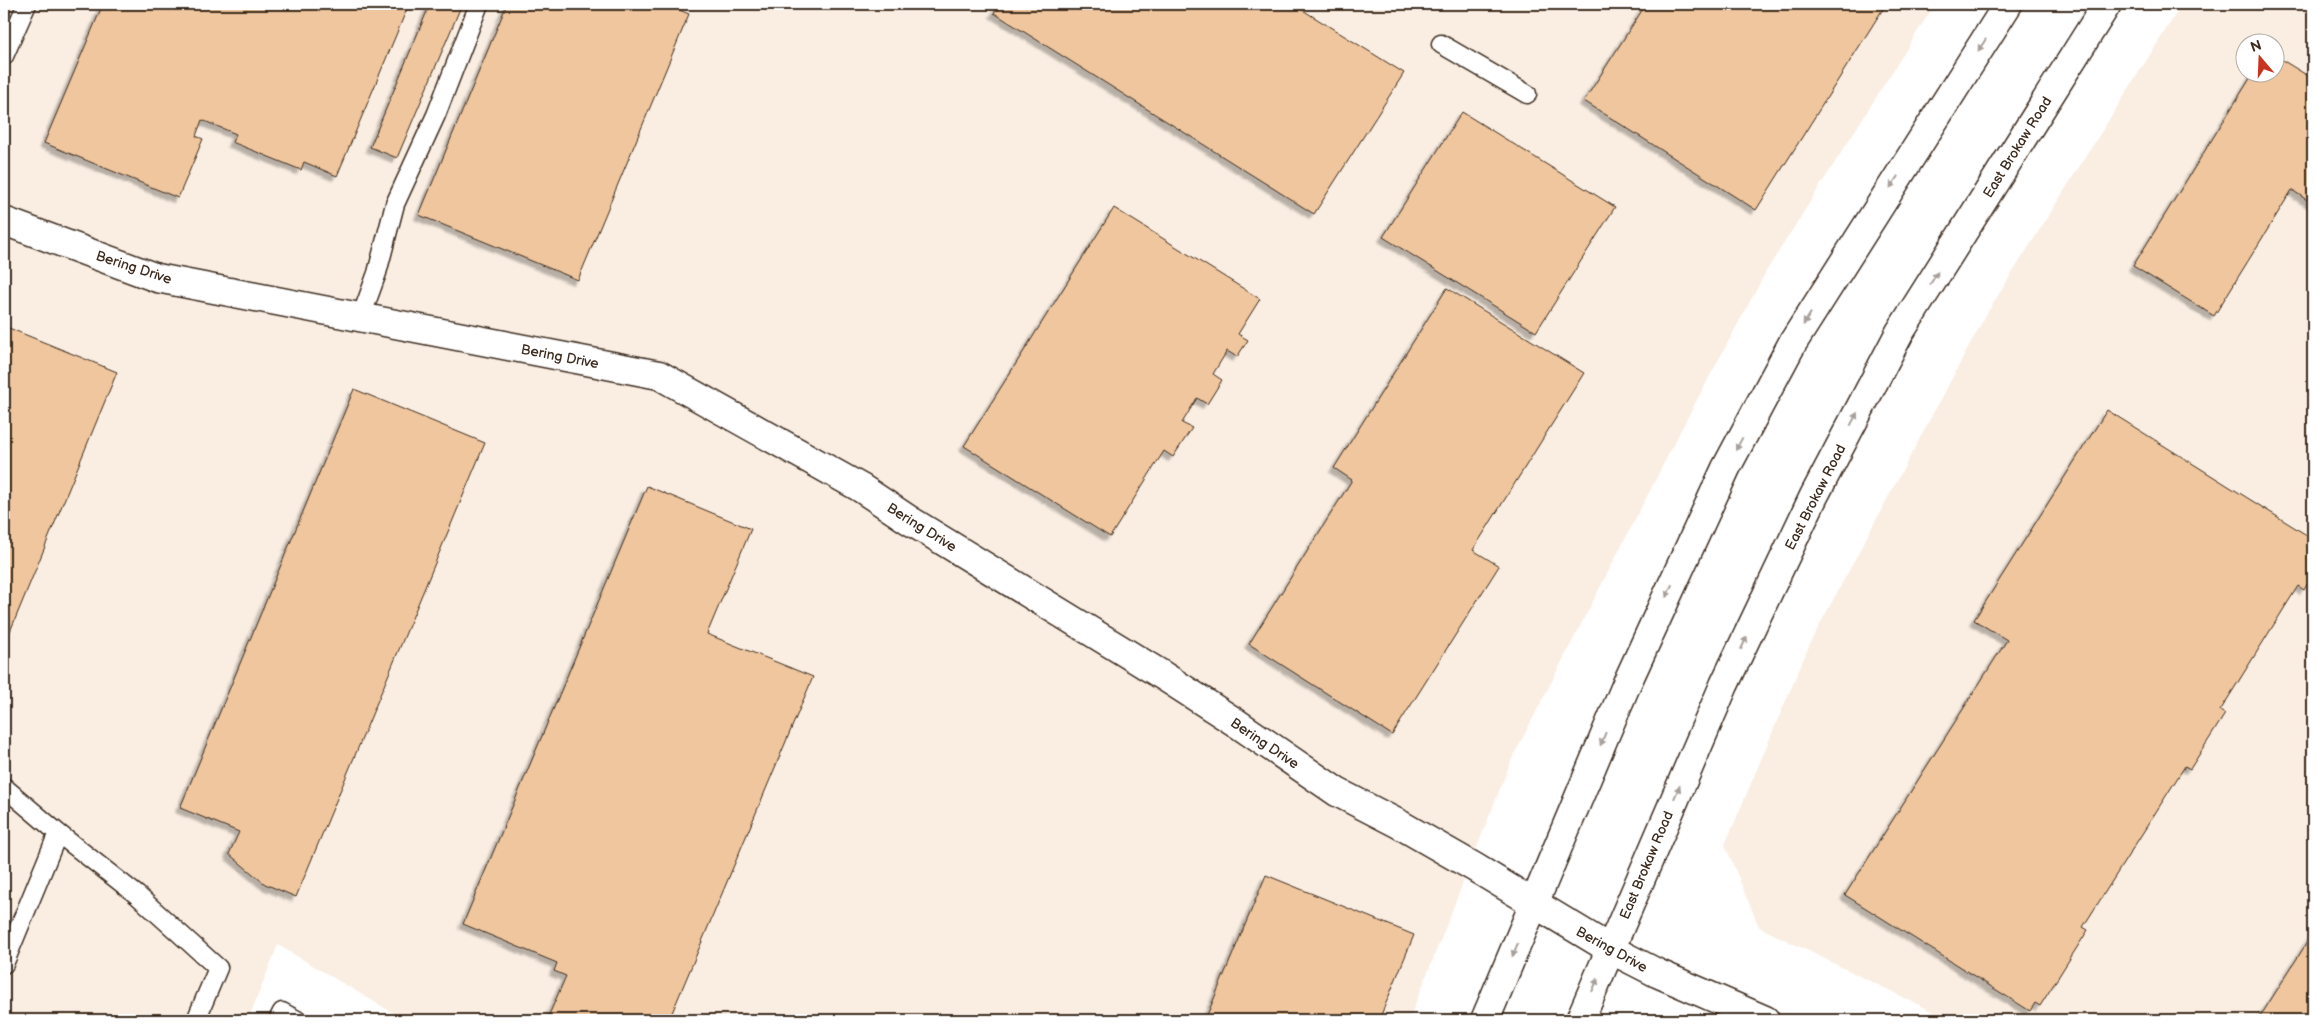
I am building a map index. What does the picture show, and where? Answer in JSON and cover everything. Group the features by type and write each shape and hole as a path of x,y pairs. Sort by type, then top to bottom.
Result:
{"main road":[{"path":"1485,1020 1627,683 1710,501 1792,344 2008,4"},
{"name":"East Brokaw Road","path":"1580,1020 1724,685 1818,487 1900,332 2107,4"},
{"name":"Bering Drive","path":"4,221 157,278 658,375 861,488 909,520 1185,690 1337,792 1474,866 1534,905 1610,949 1657,973 1765,1020"}],"lane":[{"path":"4,56 27,4"},
{"path":"361,317 377,273 395,204 436,115 479,4"},
{"path":"1442,44 1527,94"},
{"path":"4,787 58,833 137,895 218,968 196,1020"},
{"path":"4,964 58,833"},
{"path":"278,1020 282,1012 297,1020"}],"shaded area":[{"path":"4,4 1935,4 1767,270 1683,426 1511,761 1409,1020 405,1020 278,945 248,1020 4,1020"},
{"path":"2182,4 2313,4 2313,1020 1950,1020 1759,927 1725,845 1811,641 1987,313"}],"building":[{"path":"103,4 245,4 251,6 252,4 409,4 337,176 304,162 301,170 232,142 236,134 202,120 196,136 203,139 178,198 44,143"},
{"path":"430,4 462,4 397,158 370,147"},
{"path":"507,4 665,4 689,14 578,280 419,215"},
{"path":"1000,4 1293,4 1404,73 1314,214 994,13"},
{"path":"1646,4 1886,4 1756,210 1584,101"},
{"path":"2284,61 2313,79 2313,204 2292,190 2214,316 2133,266 2248,82 2284,82"},
{"path":"1462,112 1615,207 1536,332 1383,237"},
{"path":"1114,208 1260,299 1238,334 1248,340 1237,357 1227,351 1213,374 1222,380 1207,404 1197,398 1182,423 1192,428 1173,457 1164,451 1110,537 964,446"},
{"path":"1447,288 1584,373 1473,550 1499,566 1392,735 1249,644 1352,480 1334,468"},
{"path":"4,326 117,372 9,634 4,632"},
{"path":"354,389 485,443 296,897 265,884 229,854 239,832 180,808"},
{"path":"2107,410 2313,539 2313,574 2304,590 2298,586 2220,711 2225,714 2190,769 2185,766 2083,927 2088,930 2040,1006 2035,1003 2030,1011 1845,895 2007,640 1974,620"},
{"path":"647,486 751,529 707,634 813,677 669,1020 556,1020 548,1017 566,976 554,971 557,963 463,924"},
{"path":"1266,875 1414,935 1379,1020 1205,1020"},
{"path":"2313,933 2313,1020 2258,1020"}]}
